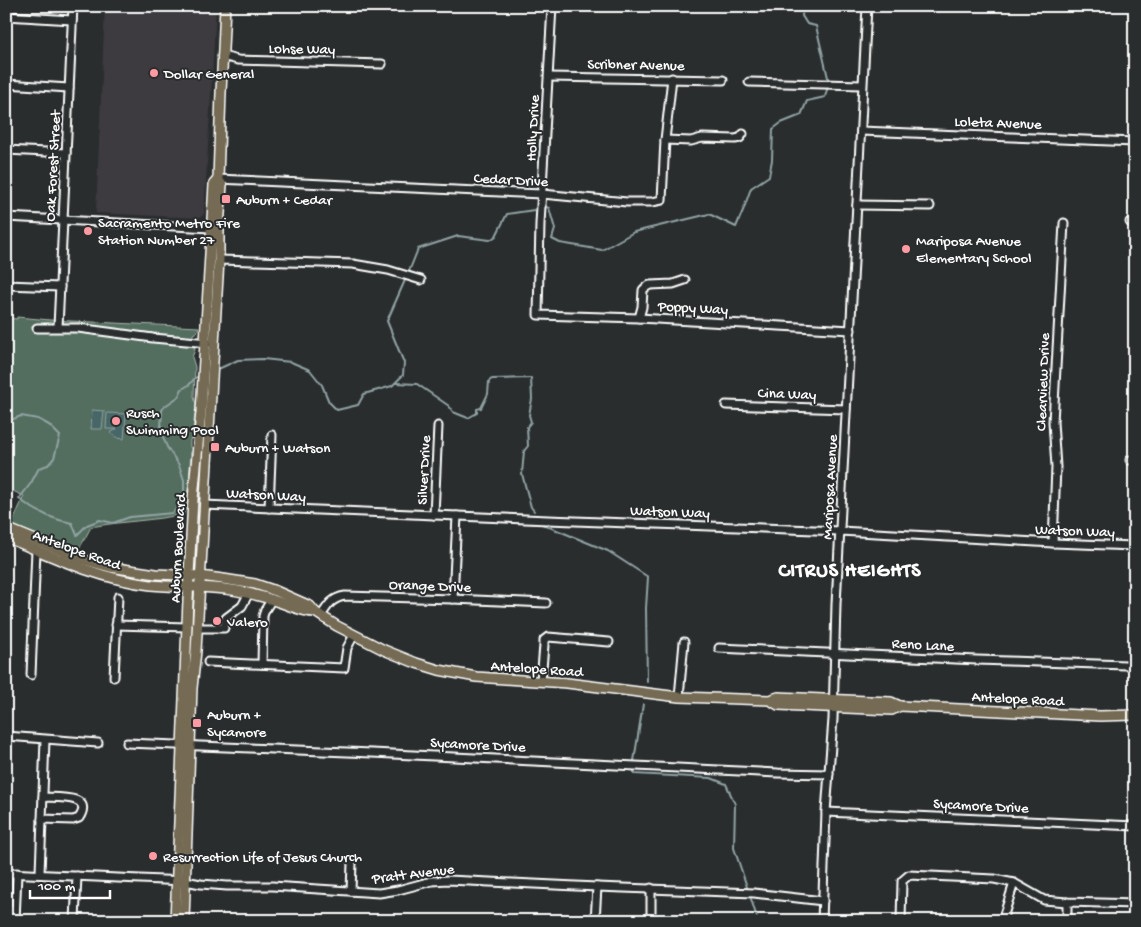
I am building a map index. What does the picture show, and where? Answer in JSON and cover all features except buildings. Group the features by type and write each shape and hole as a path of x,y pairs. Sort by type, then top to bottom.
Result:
{"main road":[{"name":"Auburn Boulevard","path":"184,921 181,881 186,745 188,586 203,382 210,343 219,260 222,185 218,179 225,6"},
{"name":"Auburn Boulevard","path":"186,745 197,628 213,367 210,343 210,259 214,184 218,179"},
{"name":"Antelope Road","path":"6,528 96,564 164,575 200,576 269,588 310,606 318,614 392,654 439,670 476,677 567,683 679,697 770,700 778,705 834,704 892,710 900,706 1100,716 1135,715"},
{"name":"Antelope Road","path":"6,537 83,569 115,579 152,585 236,590 318,614"},
{"name":"Auburn Boulevard","path":"175,921 181,881"}],"street":[{"name":"Oak Forest Street","path":"58,327 73,6"},
{"name":"Holly Drive","path":"538,310 552,6"},
{"path":"748,6 776,8"},
{"name":"Mariposa Avenue","path":"822,921 826,812 834,704 836,604 867,6"},
{"path":"6,16 72,20"},
{"name":"Lohse Way","path":"222,56 238,60 382,64"},
{"name":"Scribner Avenue","path":"549,77 723,80"},
{"path":"672,78 665,140 735,139 740,138 743,134"},
{"path":"749,82 862,85"},
{"path":"6,84 69,88"},
{"name":"Loleta Avenue","path":"861,131 1135,142"},
{"name":"Cedar Drive","path":"218,179 542,194 627,202 652,202 662,200 665,140"},
{"path":"6,150 66,153"},
{"path":"857,205 930,206"},
{"path":"6,217 211,228"},
{"name":"Clearview Drive","path":"1053,543 1056,467 1053,422 1064,222"},
{"path":"219,260 352,264 388,270 421,280"},
{"path":"639,318 643,290 646,287 650,285 673,284 684,280"},
{"path":"6,285 60,287"},
{"name":"Poppy Way","path":"538,310 538,315 552,316 639,318 851,330"},
{"path":"37,328 78,328 210,343"},
{"name":"Cina Way","path":"726,405 846,409"},
{"name":"Silver Drive","path":"434,515 438,426"},
{"path":"269,508 272,435"},
{"name":"Watson Way","path":"204,505 840,531 1135,546"},
{"path":"453,599 457,516"},
{"path":"31,675 36,550"},
{"path":"197,628 224,628 226,618 242,606 249,593"},
{"path":"114,677 118,597"},
{"name":"Orange Drive","path":"318,614 330,602 340,597 546,603"},
{"path":"262,664 263,616 272,600"},
{"path":"116,625 187,627"},
{"path":"208,662 344,668 346,652 354,635"},
{"path":"541,681 544,640 548,637 609,642"},
{"path":"679,697 684,642"},
{"name":"Reno Lane","path":"719,648 1126,666"},
{"path":"6,736 98,743"},
{"path":"40,873 45,740"},
{"name":"Sycamore Drive","path":"127,743 829,774"},
{"path":"42,819 73,820 79,818 82,807 75,798 43,797"},
{"name":"Sycamore Drive","path":"826,812 1135,826"},
{"path":"350,891 352,863"},
{"name":"Pratt Avenue","path":"6,872 181,881 227,886 272,886 379,893 432,881 448,880 754,892 823,901"},
{"path":"14,921 18,873"},
{"path":"901,921 902,881 909,875 994,879 1014,883 1044,900 1135,904"},
{"path":"75,921 77,876"},
{"path":"1002,921 1014,883"},
{"path":"595,921 598,887"},
{"path":"651,888 651,921"},
{"path":"1067,902 1067,921"},
{"path":"6,910 15,911"}],"shaded area":[{"path":"105,6 216,6 204,214 199,218 96,213"}],"green space":[{"path":"17,317 199,327 197,332 193,334 193,338 196,338 196,346 192,357 195,367 194,397 196,404 192,438 190,440 189,483 184,514 91,527 77,553 11,526 24,496 6,488 6,318 17,319"}],"water":[{"path":"92,410 104,411 102,429 91,429"},
{"name":"Rusch Swimming Pool","path":"107,413 126,414 124,439 110,433 117,429 106,429"}],"waterway":[{"path":"803,6 802,16 807,24 816,26 829,82"},
{"path":"543,206 549,208 555,229 552,239 560,243 602,250 634,232 709,214 736,227 751,188 769,176 772,160 773,129 781,123 801,115 807,101 825,97 828,86"},
{"path":"408,274 418,249 458,236 490,240 496,236 507,214 534,210 539,205"},
{"path":"216,370 238,360 263,359 291,362 310,370 322,385 329,402 337,410 358,405 364,394 392,386 403,375 404,363 387,321 406,278"},
{"path":"6,422 21,416 38,419 49,425 60,436 54,458 48,465 39,468 19,499 44,514 72,523 77,535 87,525 100,520 113,523 130,517 173,513 181,503 184,493 184,480 179,465 163,437 161,427 162,410 178,397 182,389 200,376"},
{"path":"396,383 417,384 449,406 453,412 468,418 477,413 477,409 481,408 488,394 489,381 492,379 531,378 532,399 529,415 531,422 527,427 528,446 524,451 522,474 531,507 534,511"},
{"path":"542,524 608,551 648,577 646,608 647,682"},
{"path":"634,761 643,704"},
{"path":"634,771 634,774 711,778 726,784 735,804 734,848 747,887"},
{"path":"751,899 758,921"}],"place":[{"name":"Dollar General","path":"154,73"},
{"name":"Auburn + Cedar","path":"226,199"},
{"name":"Sacramento Metro Fire Station Number 27","path":"88,231"},
{"name":"Mariposa Avenue Elementary School","path":"906,249"},
{"name":"Rusch Swimming Pool","path":"116,421"},
{"name":"Auburn + Watson","path":"215,447"},
{"name":"Valero","path":"217,621"},
{"name":"Auburn + Sycamore","path":"197,723"},
{"name":"Resurrection Life of Jesus Church","path":"153,856"}],"district":[{"name":"CITRUS HEIGHTS","path":"850,569"}]}
